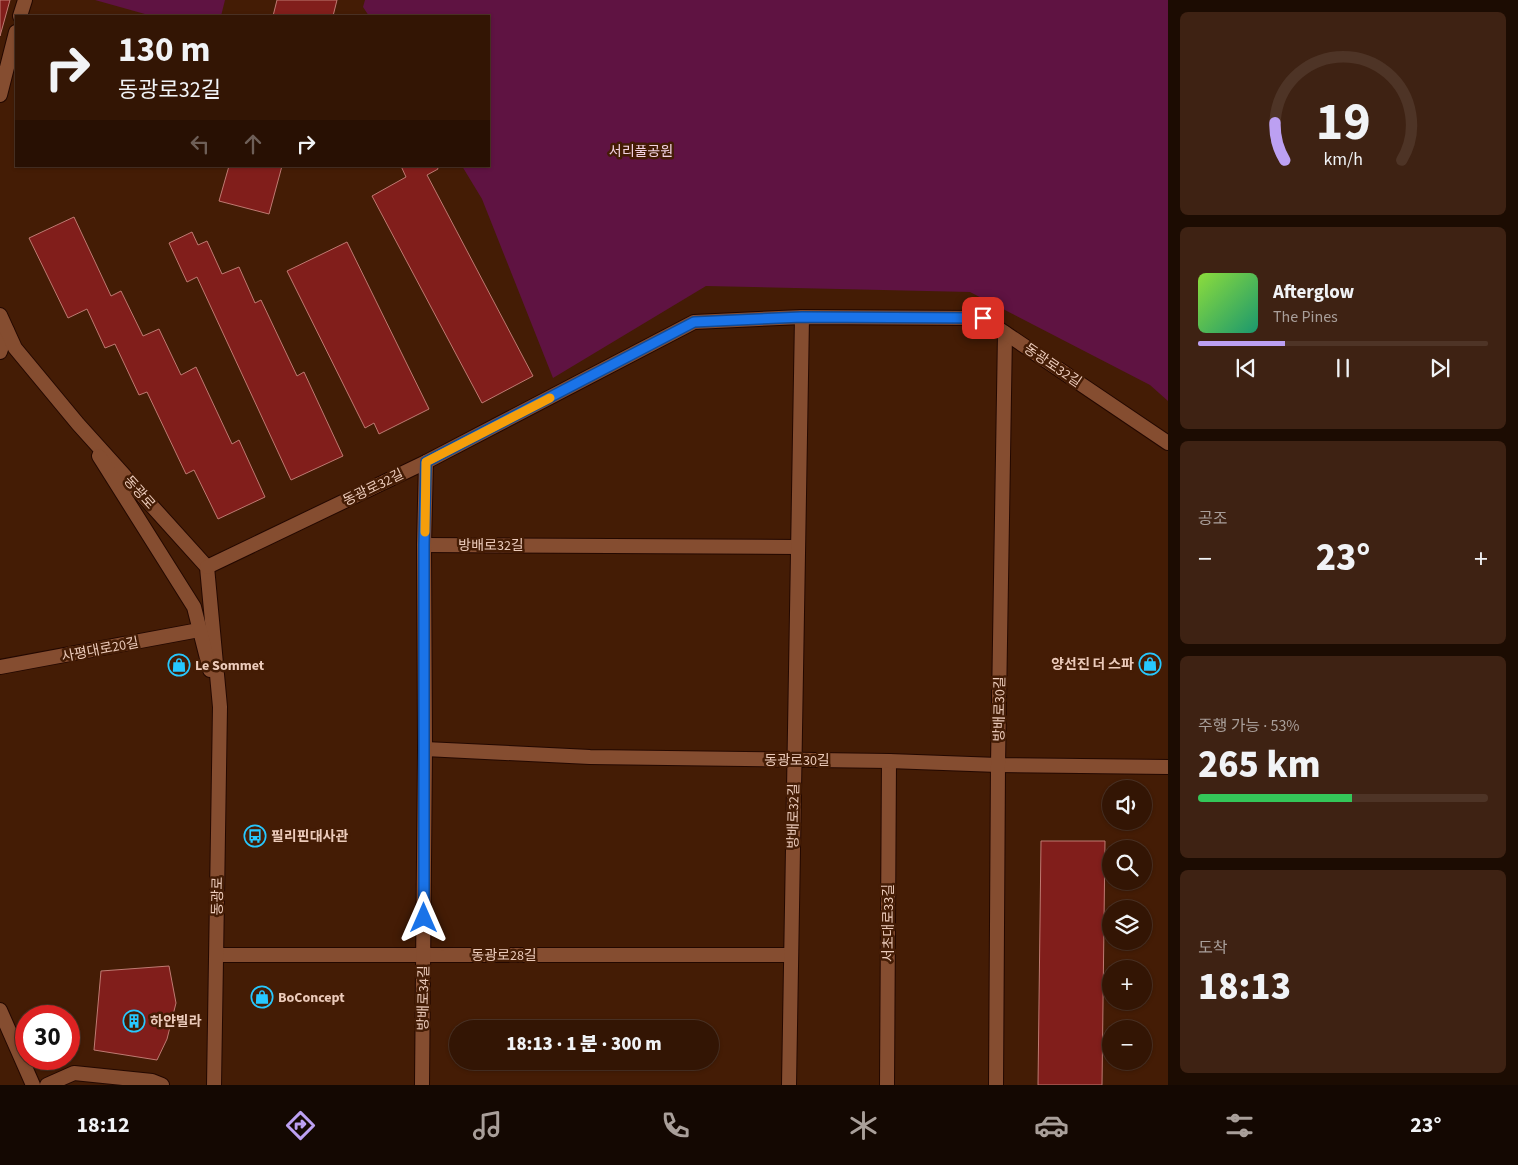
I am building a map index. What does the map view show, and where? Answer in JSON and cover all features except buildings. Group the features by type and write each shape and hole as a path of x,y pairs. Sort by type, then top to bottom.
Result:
{"street":[{"path":"20,15 25,0"},
{"path":"0,95 15,36"},
{"name":"동광로","path":"0,315 4,330 15,348 78,424 207,567 220,707 214,1085"},
{"name":"동광로32길","path":"207,567 426,462 694,322 802,317 983,318 1168,443"},
{"name":"방배로32길","path":"789,1085 802,317"},
{"path":"0,352 4,330"},
{"name":"방배로30길","path":"996,1085 998,765 1005,332"},
{"name":"동광로","path":"78,424 194,607 220,707"},
{"name":"방배로34길","path":"422,1085 426,462"},
{"name":"방배로32길","path":"424,545 798,547"},
{"name":"사평대로20길","path":"0,667 199,630"},
{"name":"동광로30길","path":"425,749 590,757 1168,767"},
{"name":"서초대로33길","path":"887,1085 889,761"},
{"name":"동광로28길","path":"217,955 791,955"},
{"path":"0,1010 33,1085"},
{"path":"46,1085 74,1073 152,1081 162,1085"}],"green space":[{"path":"95,0 225,0 221,15 148,15"},
{"name":"서리풀공원","path":"365,0 1168,0 1168,401 1150,385 970,292 706,286 553,378 482,199 463,167 490,167 490,15 368,15 363,7"}],"slow traffic":[{"path":"425,532 426,462 550,398"}],"place":[{"name":"양선진 더 스파","path":"1150,664"},
{"name":"Le Sommet","path":"179,665"},
{"name":"필리핀대사관","path":"255,836"},
{"name":"BoConcept","path":"262,997"},
{"name":"하얀빌라","path":"134,1021"}],"route":[{"path":"424,918 424,545 426,462 694,322 802,317 983,318"}]}
